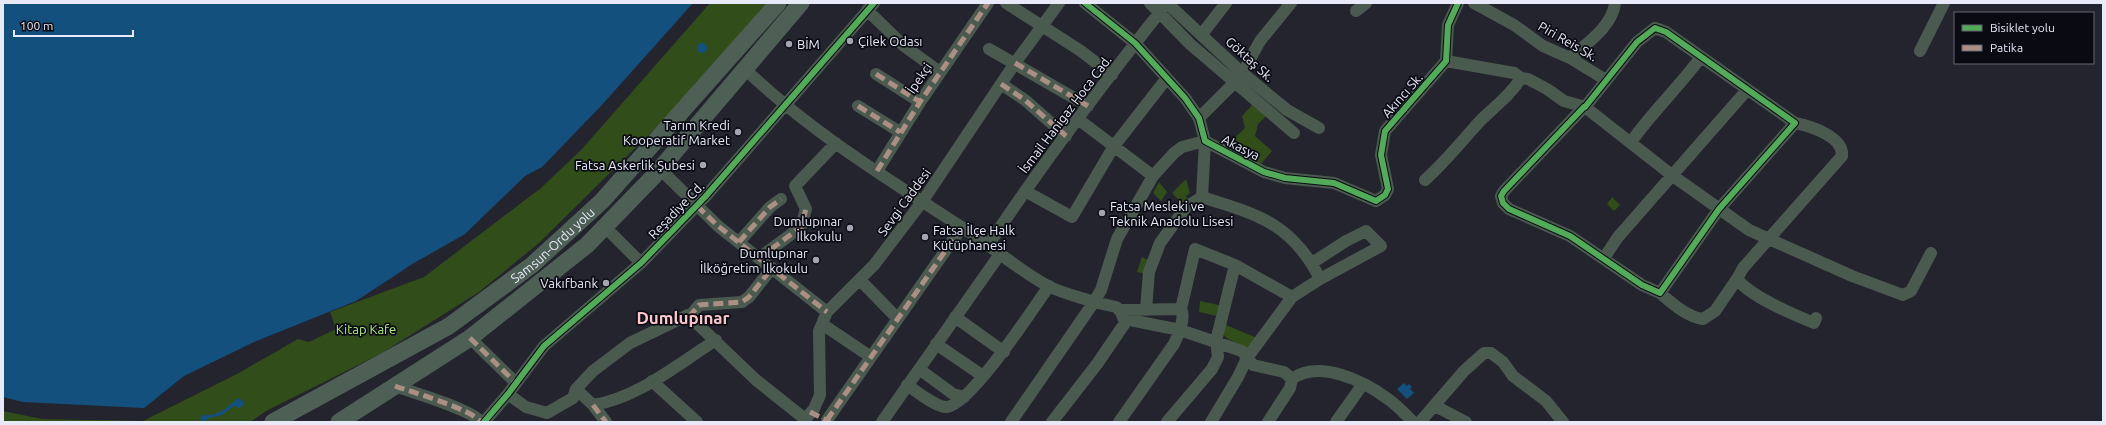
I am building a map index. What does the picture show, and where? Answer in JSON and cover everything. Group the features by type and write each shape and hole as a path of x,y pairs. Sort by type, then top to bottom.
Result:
{"highway":[{"name":"Samsun-Ordu yolu","path":"273,422 449,326 532,265 602,201 778,3"},
{"name":"Samsun-Ordu yolu","path":"339,422 470,338 587,245 660,169 801,3"}],"street":[{"name":"İpekçi","path":"877,171 900,132 988,3"},
{"path":"1006,3 1081,51 1112,75"},
{"name":"Sevgi Caddesi","path":"806,418 814,409 820,395 819,332 827,312 874,265 922,202 1001,84 1059,3"},
{"name":"Akasya","path":"1085,3 1135,43 1185,98 1199,118 1205,141 1264,172 1285,178 1334,183 1376,201"},
{"name":"Göktaş Sk.","path":"1150,3 1159,13 1238,76 1287,110 1319,128"},
{"name":"İsmail Hanigaz Hoca Cad.","path":"989,244 1025,191 1135,43 1167,3"},
{"name":"Göktaş Sk.","path":"1167,3 1202,34 1238,76 1294,133"},
{"path":"1202,34 1226,3"},
{"path":"1199,118 1238,76 1260,41 1291,3"},
{"path":"1356,12 1366,3"},
{"path":"1458,3 1448,25 1446,61 1514,73 1521,78 1528,79 1547,89 1564,101 1584,107 1673,176 1749,230 1852,276 1903,295 1911,291 1931,253"},
{"name":"Piri Reis Sk.","path":"1474,3 1514,25 1543,46 1570,58 1606,80"},
{"path":"1570,58 1600,32 1614,14 1615,3"},
{"path":"1920,51 1944,3"},
{"path":"871,6 904,46 940,72"},
{"name":"Reşadiye Cd.","path":"482,422 508,394 544,346 641,262 697,206 871,6"},
{"path":"1655,28 1666,32 1701,57 1795,123 1814,127 1839,144 1843,149 1842,156 1768,239 1737,279 1715,311 1703,320 1696,318 1675,306 1660,293 1642,285 1570,236 1509,209 1503,203 1501,196 1515,178 1584,107 1637,42 1655,28"},
{"path":"989,49 1088,106"},
{"path":"1631,142 1655,110 1678,86 1701,57"},
{"name":"Akıncı Sk.","path":"1376,201 1385,195 1388,189 1381,155 1385,131 1446,61"},
{"path":"745,68 786,104 836,143 922,202 989,244 1000,254 1049,286 1094,302 1116,307 1122,315 1125,323 1097,364 1052,422"},
{"path":"876,74 920,102"},
{"path":"1025,191 1072,217 1114,146 1166,78"},
{"path":"1425,180 1439,168 1480,121 1516,86 1521,78"},
{"path":"1001,84 1025,100 1066,136"},
{"path":"1604,258 1618,237 1747,90"},
{"path":"858,106 900,132"},
{"path":"1078,120 1153,176"},
{"path":"1660,293 1719,209 1795,123"},
{"path":"1011,422 1102,290 1117,239 1153,176 1174,153 1182,148 1205,141 1202,197"},
{"path":"759,258 801,227 806,209 795,186 836,143"},
{"path":"660,169 697,206 739,242 827,312"},
{"path":"1146,309 1149,272 1160,243 1186,207 1202,197 1244,210 1270,221 1294,242 1312,263 1320,279"},
{"path":"739,242 770,207 781,199"},
{"path":"604,226 641,262"},
{"path":"689,316 716,340 756,380 806,418 829,421 897,318 962,227"},
{"path":"1211,422 1238,377 1247,358 1292,297 1320,279 1381,246 1366,231 1346,241 1312,263"},
{"path":"1119,422 1165,360 1174,344 1180,330 1181,309 1195,249 1235,265 1292,297"},
{"path":"882,422 1000,254"},
{"path":"1167,422 1212,369 1218,358 1216,341 1235,265"},
{"path":"508,394 526,407 547,413 573,398 576,389 593,371 630,343 688,315 689,316 699,305 742,302 749,296 772,268"},
{"path":"1737,279 1746,287 1782,309 1814,323 1816,318"},
{"path":"860,280 897,318"},
{"path":"907,385 941,407 948,407 959,402 1004,352 1049,286"},
{"path":"1122,315 1124,310 1181,309"},
{"path":"1122,315 1130,320 1180,330 1216,341 1242,351 1253,364 1284,372 1292,379"},
{"path":"955,317 1004,352"},
{"path":"822,324 871,357"},
{"path":"470,338 516,383"},
{"path":"593,405 609,401 652,381 716,340"},
{"path":"936,344 983,376"},
{"path":"1420,422 1484,353 1491,353 1503,362 1513,376 1546,401 1563,422"},
{"path":"919,369 953,394 964,397"},
{"path":"1268,422 1290,388 1292,379 1299,373 1310,370 1345,375 1368,385 1389,399 1413,422"},
{"path":"652,381 697,422"},
{"path":"1336,422 1363,384"},
{"path":"395,386 477,416 482,422"},
{"path":"576,389 593,405 606,422"},
{"path":"1435,406 1466,422"}],"green space":[{"name":"Kitap Kafe","path":"710,3 768,3 697,87 539,243 479,292 382,353 266,411 250,422 3,422 3,411 42,419 143,421 237,374 298,339 309,342 336,329 330,312 424,277 541,188 582,149"},
{"path":"1253,104 1267,115 1258,124 1255,136 1272,151 1260,165 1228,147 1233,139 1245,128 1242,116"},
{"path":"1186,179 1190,193 1186,196 1189,202 1184,205 1172,193"},
{"path":"1159,182 1167,192 1161,201 1153,193"},
{"path":"1612,197 1620,205 1614,211 1607,204"},
{"path":"1142,257 1150,261 1146,274 1137,272"},
{"path":"1200,301 1223,306 1221,317 1199,312"},
{"path":"1226,325 1257,338 1250,349 1228,339 1223,334"}],"water":[{"path":"3,3 693,3 600,107 542,167 525,176 465,234 414,263 356,301 254,342 184,376 144,408 23,402 3,397"},
{"path":"700,43 704,43 706,44 706,52 700,53 697,50 697,46"},
{"path":"1404,383 1407,386 1409,384 1412,387 1410,389 1414,393 1407,399 1397,389"},
{"path":"238,398 243,401 243,406 239,408 234,406 222,415 209,418 205,422 200,420 202,415 212,415 217,413"}],"marked path":[{"path":"877,171 920,102 988,3"},
{"path":"1015,63 1088,106"},
{"path":"876,74 920,102"},
{"path":"1001,84 1025,100 1066,136"},
{"path":"858,106 900,132"},
{"path":"739,242 770,207 781,199"},
{"path":"697,206 718,226 827,312"},
{"path":"759,258 801,227 806,209"},
{"path":"827,420 962,227"},
{"path":"689,317 699,305 742,302 749,297 772,268"},
{"path":"470,338 516,383"},
{"path":"395,386 466,412 481,422"},
{"path":"593,405 606,422"},
{"path":"810,412 830,422"}],"cycle path":[{"path":"484,422 508,394 544,346 641,263 705,197 874,3"},
{"path":"1085,3 1135,43 1185,98 1199,118 1205,141 1264,172 1285,178 1334,183 1376,201 1385,195 1388,189 1381,155 1385,131 1446,61 1448,25 1458,3"},
{"path":"1584,107 1504,191 1501,196 1503,203 1509,209 1570,236 1642,285 1660,293 1719,209 1795,123 1666,32 1655,28 1637,42 1585,107"}],"place":[{"name":"Çilek Odası","path":"850,41"},
{"name":"BİM","path":"789,44"},
{"name":"Tarım Kredi Kooperatif Market","path":"738,132"},
{"name":"Fatsa Askerlik Şubesi","path":"703,165"},
{"name":"Fatsa Mesleki ve Teknik Anadolu Lisesi","path":"1102,213"},
{"name":"Dumlupınar İlkokulu","path":"850,228"},
{"name":"Fatsa İlçe Halk Kütüphanesi","path":"925,237"},
{"name":"Dumlupınar İlköğretim İlkokulu","path":"816,260"},
{"name":"Vakıfbank","path":"606,283"}],"district":[{"name":"Dumlupınar","path":"683,317"}]}
